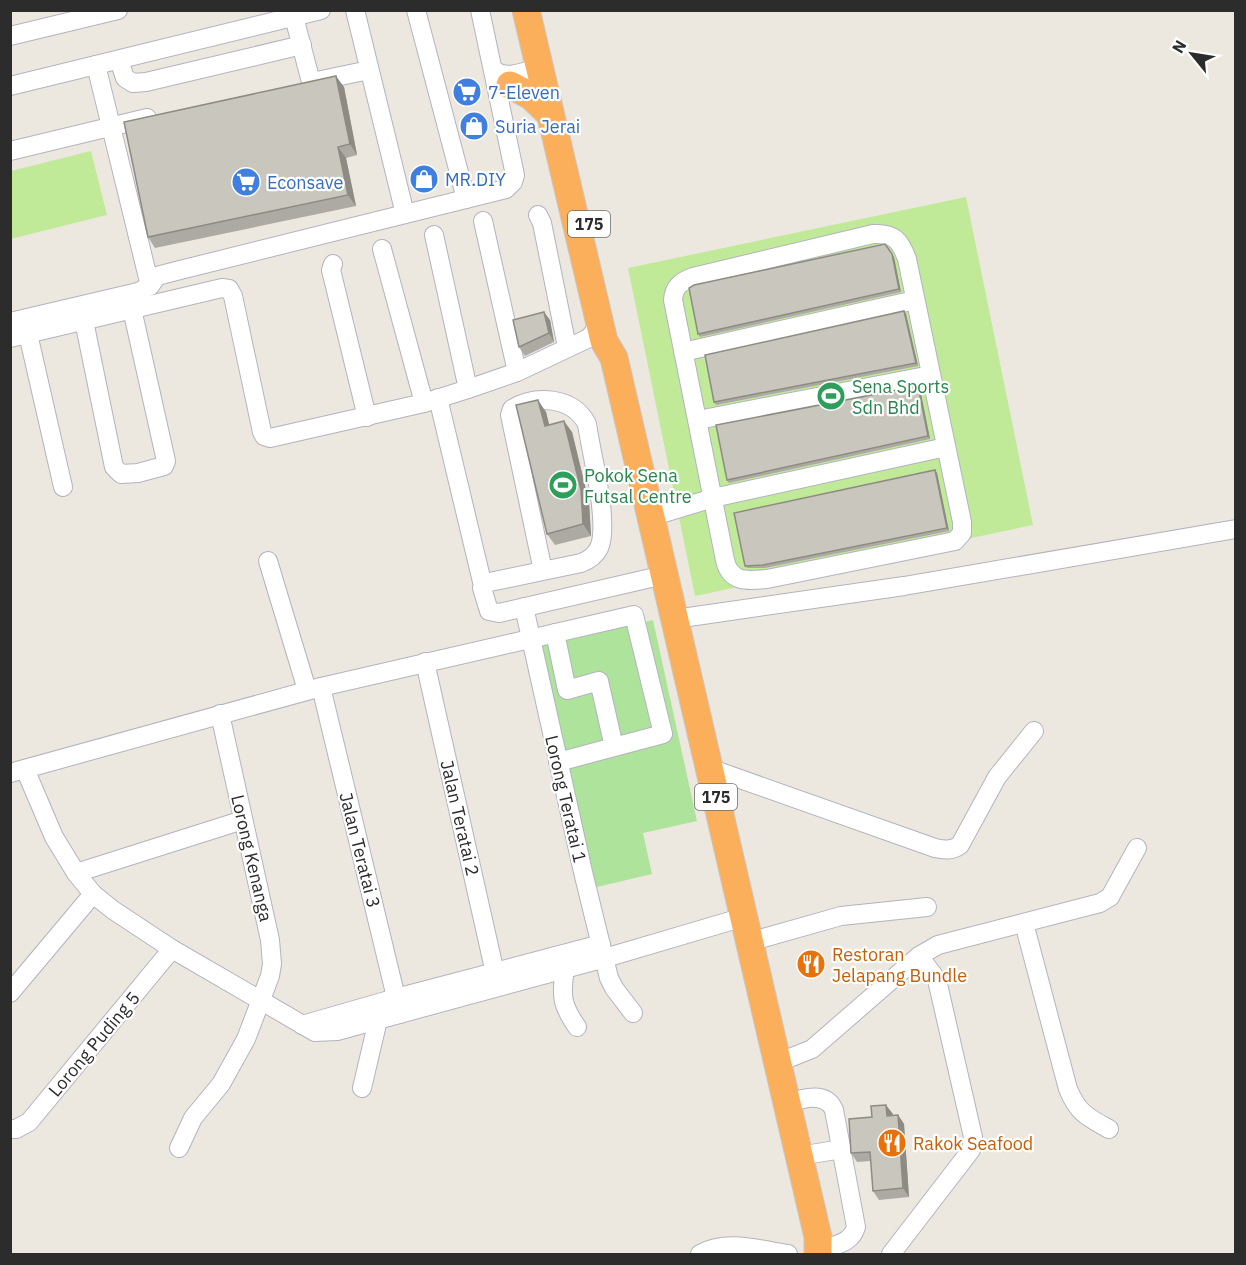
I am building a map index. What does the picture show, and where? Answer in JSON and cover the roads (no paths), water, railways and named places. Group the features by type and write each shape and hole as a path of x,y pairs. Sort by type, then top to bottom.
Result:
{"highway":[{"name":"175","path":"526,10 545,68 617,343 602,340"},
{"name":"175","path":"542,10 550,114 602,340 651,517 822,1249"},
{"path":"545,68 518,63 501,83 531,96 550,114"}],"street":[{"path":"10,36 118,10"},
{"path":"10,86 321,10"},
{"path":"355,10 405,214"},
{"path":"416,10 466,200"},
{"path":"11,321 138,292 150,286 157,276 506,189 514,179 514,170 501,83 480,10"},
{"path":"294,17 311,82"},
{"path":"119,60 125,78 133,83 302,45"},
{"path":"96,65 150,286"},
{"path":"501,83 545,68"},
{"path":"289,87 369,70"},
{"path":"10,151 166,114"},
{"path":"538,215 542,223 567,347"},
{"path":"483,221 517,372"},
{"path":"873,234 888,234 902,244 915,300 962,527 959,538 955,541 767,579 752,580 733,576 727,569 673,300 674,291 683,281 873,234"},
{"path":"434,235 468,389"},
{"path":"382,249 431,401 491,613 664,575"},
{"path":"333,264 331,270 367,417"},
{"path":"63,487 19,336 226,289 233,296 262,432 267,438 431,401 517,372 567,347 602,340"},
{"path":"683,352 915,300"},
{"path":"84,321 116,470 122,474 138,473 164,466 166,461 132,309"},
{"path":"698,420 931,375"},
{"path":"483,586 489,582 543,571 588,560 598,549 603,531 587,424 580,414 553,399 518,405 512,409 510,415 543,571"},
{"path":"651,517 713,498 946,447"},
{"path":"675,619 904,586 1236,529"},
{"name":"Jalan Teratai 3","path":"268,561 314,689 398,1006"},
{"name":"Lorong Teratai 1","path":"524,607 609,978 633,1013"},
{"path":"558,762 663,734 634,615 314,689 18,771 54,837 76,873 93,894 172,949 315,1032 337,1031 378,1020 398,1006 495,973 603,951 840,916 927,907"},
{"path":"555,633 567,690 599,681 614,747"},
{"name":"Jalan Teratai 2","path":"425,662 495,973"},
{"name":"Lorong Kenanga","path":"179,1148 193,1118 221,1084 233,1064 262,1001 270,976 272,951 220,714"},
{"path":"709,768 946,850 960,845 997,777 1034,731"},
{"path":"76,873 243,820"},
{"path":"777,1063 812,1049 920,956 938,945 1100,903 1110,897 1137,848"},
{"path":"11,992 93,894"},
{"path":"1024,923 1068,1089 1075,1106 1084,1115 1109,1129"},
{"name":"Lorong Puding 5","path":"10,1129 16,1129 29,1122 172,949"},
{"path":"302,1025 565,968 603,951"},
{"path":"891,1254 971,1150 974,1137 937,980 920,956"},
{"path":"565,968 562,1000 566,1012 577,1027"},
{"path":"362,1088 378,1020"},
{"path":"700,1254 728,1245 788,1254 822,1249 843,1243 850,1238 856,1227 834,1110 823,1098 804,1098 787,1104"},
{"path":"799,1156 842,1149"}],"place":[{"name":"7-Eleven","path":"467,92"},
{"name":"Suria Jerai","path":"474,126"},
{"name":"MR.DIY","path":"424,179"},
{"name":"Econsave","path":"246,182"},
{"name":"Sena Sports Sdn Bhd","path":"831,396"},
{"name":"Pokok Sena Futsal Centre","path":"563,485"},
{"name":"Restoran Jelapang Bundle","path":"811,964"},
{"name":"Rakok Seafood","path":"892,1143"}]}
